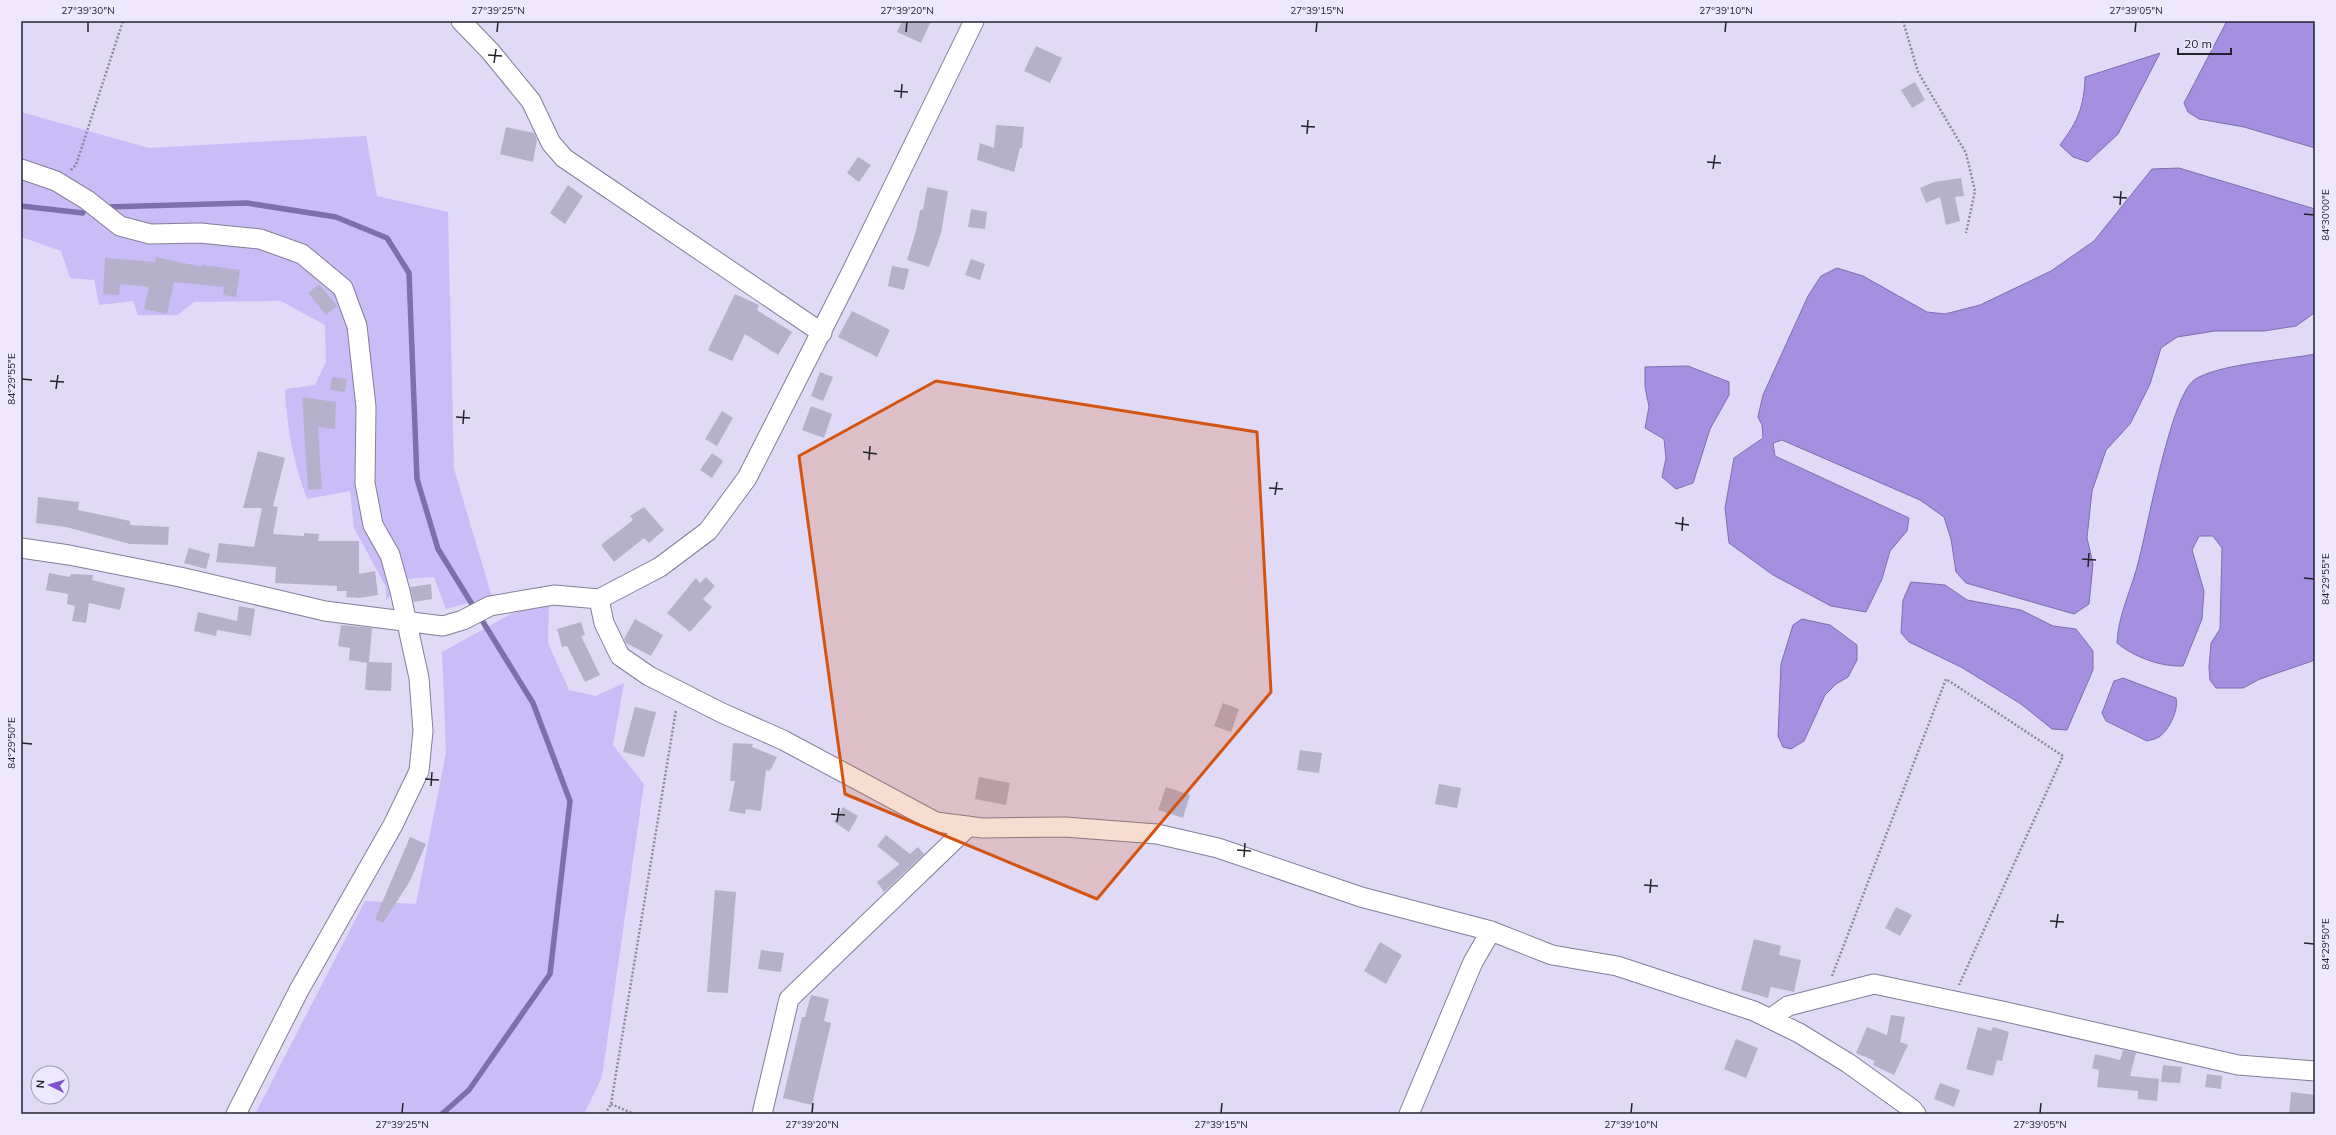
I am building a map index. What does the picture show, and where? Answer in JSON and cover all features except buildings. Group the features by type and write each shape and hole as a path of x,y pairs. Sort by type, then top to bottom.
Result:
{"street":[{"path":"461,21 490,51 531,101 551,143 564,158 822,332"},
{"path":"21,548 69,555 180,577 325,611 443,626 462,620 490,606 554,595 599,599 660,567 708,532 747,478 822,332 974,21"},
{"path":"21,169 56,181 87,200 120,226 150,234 200,233 260,239 302,254 343,288 357,326 366,407 365,483 373,525 390,555 408,622 419,678 423,731 419,771 393,825 299,990 236,1114"},
{"path":"599,599 604,624 620,656 649,676 679,692 783,740 936,822 969,826 1065,827 1157,834 1218,848 1361,897 1491,931 1552,955 1617,966 1754,1011 1799,1033 1848,1063 1912,1109 1916,1114"},
{"path":"762,1114 789,999 969,826"},
{"path":"1409,1114 1473,962 1491,931"},
{"path":"1770,1019 1788,1006 1874,984 1952,1000 2238,1065 2315,1071"}],"path":[{"path":"56,181 76,165 123,21"},
{"path":"1903,21 1918,72 1966,153 1975,191 1966,233"},
{"path":"1824,997 1946,679 2063,756 1952,1000"},
{"path":"605,1114 611,1104 679,692"},
{"path":"611,1104 634,1114"}],"highlighted area":[{"path":"936,381 1257,432 1271,692 1097,899 845,794 799,456"}],"shaded area":[{"path":"2227,21 2315,21 2315,148 2244,127 2199,119 2188,112 2184,103"},
{"path":"2160,53 2118,134 2088,162 2073,157 2060,145 2076,121 2079,113 2083,97 2085,77"},
{"path":"21,112 149,148 366,136 377,196 448,212 454,469 492,597 446,609 434,577 406,579 386,600 386,587 354,528 350,491 307,499 292,445 287,418 285,389 315,385 326,362 325,325 281,301 194,302 178,315 138,315 133,301 99,305 94,280 70,278 61,251 21,237"},
{"path":"2179,168 2315,209 2315,309 2313,314 2296,326 2264,331 2215,331 2177,337 2161,348 2150,384 2130,424 2106,450 2092,491 2087,538 2093,564 2089,604 2074,614 1966,583 1956,572 1951,539 1944,517 1920,500 1782,440 1773,443 1775,456 1909,518 1907,531 1890,551 1882,579 1866,612 1831,606 1773,575 1729,543 1725,508 1734,458 1763,438 1762,425 1758,417 1763,395 1808,296 1821,276 1837,268 1863,276 1927,312 1945,314 1980,305 2051,271 2094,241 2152,169"},
{"path":"2315,354 2315,660 2260,679 2243,688 2216,688 2210,680 2209,667 2211,643 2220,629 2222,548 2213,536 2199,536 2192,550 2204,591 2202,619 2183,666 2157,663 2131,653 2117,643 2120,623 2137,567 2168,438 2176,412 2185,392 2194,380 2218,370 2252,363"},
{"path":"1688,366 1729,382 1729,395 1710,429 1693,483 1676,489 1662,477 1666,458 1664,439 1645,428 1649,407 1645,387 1645,367"},
{"path":"1911,582 1945,585 1967,600 2021,610 2053,626 2076,629 2093,651 2093,670 2067,730 2052,729 2021,704 1961,667 1909,642 1901,633 1903,600"},
{"path":"549,602 548,643 569,690 596,696 624,683 613,745 644,784 602,1077 584,1114 255,1114 365,901 416,904 446,753 442,652 511,614"},
{"path":"1802,619 1830,625 1857,645 1857,660 1848,677 1836,684 1825,695 1804,741 1791,749 1783,747 1778,736 1781,664 1793,625"},
{"path":"2123,678 2176,698 2177,703 2175,714 2170,725 2159,737 2147,741 2106,721 2102,713 2114,681"}],"waterway":[{"path":"106,207 247,203 336,217 387,238 409,273 417,479 438,549 533,703 570,801 550,974 469,1090 442,1114"},
{"path":"21,206 83,213"}]}
